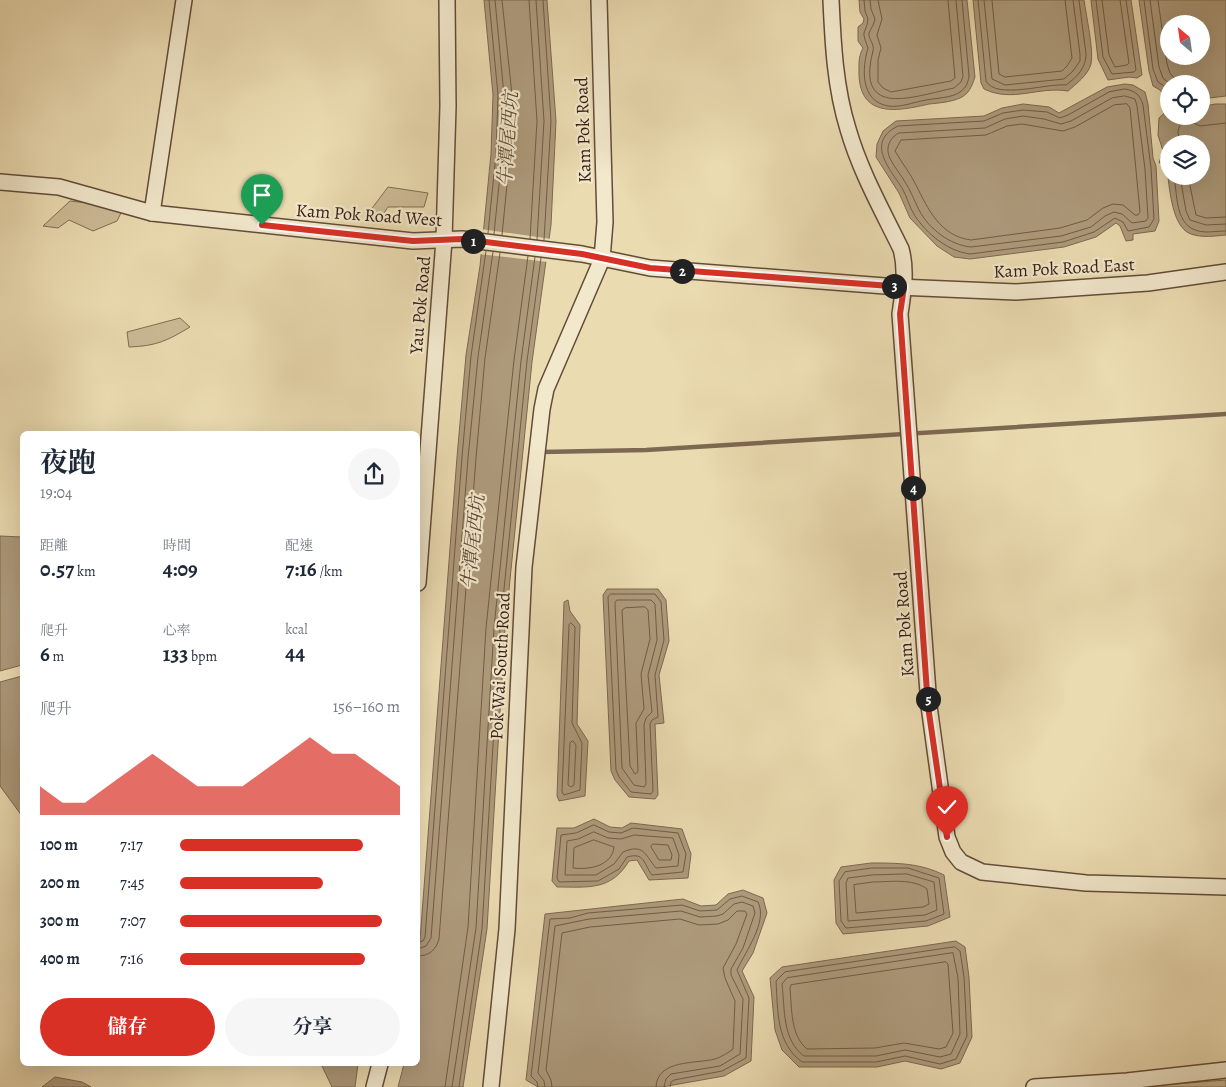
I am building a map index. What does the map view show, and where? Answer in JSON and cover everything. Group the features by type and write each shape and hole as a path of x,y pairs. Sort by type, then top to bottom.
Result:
{"street":[{"path":"152,213 184,0"},
{"name":"Yau Pok Road","path":"420,557 444,240 448,106 447,0"},
{"name":"Kam Pok Road","path":"599,0 605,222 602,259"},
{"path":"602,259 650,268 904,287 904,260 901,249 866,178 848,129 835,71 831,0"},
{"name":"Kam Pok Road West","path":"0,182 59,187 152,213 413,241 462,239 602,259"},
{"name":"Pok Wai South Road","path":"491,1087 507,929 524,568 537,452 546,389 602,259"},
{"name":"Kam Pok Road East","path":"904,287 1016,292 1139,284 1226,272"},
{"name":"Kam Pok Road","path":"904,287 900,314 928,706 947,837 953,852 961,862 982,872 1086,884 1226,887"},
{"path":"374,1087 379,1066"},
{"path":"1034,1087 1127,1081 1226,1070"}],"shaded area":[{"path":"388,187 428,193 424,207 388,207 378,222 370,211"},
{"path":"70,201 114,206 122,211 117,221 93,231 69,220 58,228 43,226"},
{"path":"180,318 190,327 161,342 129,347 127,332"},
{"path":"1226,1080 1226,1087 1136,1087"}],"water":[{"name":"牛潭尾西坑","path":"484,0 547,0 556,121 551,225 532,362 505,629 487,929 463,1087 398,1087 403,1066 420,1066 420,940 457,457 466,355 480,266 491,154 493,95"},
{"path":"859,0 967,0 975,77 968,92 960,98 953,100 906,109 883,109 866,99 861,88 859,74 861,51 863,48 858,41 858,27 863,23 864,19 860,12"},
{"path":"973,0 1084,0 1092,58 1087,72 1068,91 1057,90 1005,95 984,89 981,83"},
{"path":"1091,0 1131,0 1142,75 1137,78 1129,77 1108,80 1098,59"},
{"path":"1139,0 1226,0 1226,96 1210,98 1210,75 1160,75 1160,90 1153,86 1149,71"},
{"path":"1125,84 1133,85 1145,92 1148,104 1153,158 1156,166 1159,221 1155,231 1133,234 1133,240 1126,241 1120,226 1116,223 1096,237 1064,247 970,259 954,257 937,246 910,218 899,193 876,157 877,144 883,131 896,121 984,116 1002,108 1023,104 1049,107 1059,113 1107,87"},
{"path":"1226,104 1226,235 1200,236 1184,230 1175,213 1170,190 1169,185 1210,185 1210,135 1160,135 1160,141 1158,135 1159,118 1160,125 1210,125 1210,105"},
{"path":"0,536 20,537 20,666 0,671"},
{"path":"607,589 658,589 666,600 669,641 659,675 664,723 655,724 658,795 655,799 629,797 615,780 611,771 603,595"},
{"path":"568,600 570,611 580,625 577,724 588,741 585,796 559,801 557,796 564,602"},
{"path":"20,677 20,813 0,786 0,682"},
{"path":"594,819 610,827 622,828 631,823 682,829 691,854 688,878 649,880 637,860 629,861 615,878 598,885 589,887 557,887 552,881 557,828 574,828"},
{"path":"871,863 917,866 944,875 950,917 928,926 843,934 836,923 834,880 841,867"},
{"path":"743,890 763,898 767,913 753,953 742,971 754,997 751,1061 724,1076 662,1087 538,1087 526,1080 545,914 683,899 701,906 716,905 728,894"},
{"path":"956,941 965,947 969,977 972,1037 960,1063 941,1069 905,1061 877,1067 799,1067 782,1050 775,1030 770,978 782,967"},
{"path":"322,1066 358,1066 355,1087 332,1087"},
{"path":"55,1077 82,1082 91,1087 42,1087"}],"pier":[{"path":"481,229 551,239 548,262 479,254"}],"waterway":[{"path":"541,452 646,450 1226,414"}],"route":[{"path":"262,225 413,241 462,239 582,254 650,268 904,287 900,314 928,706 947,837"}]}
